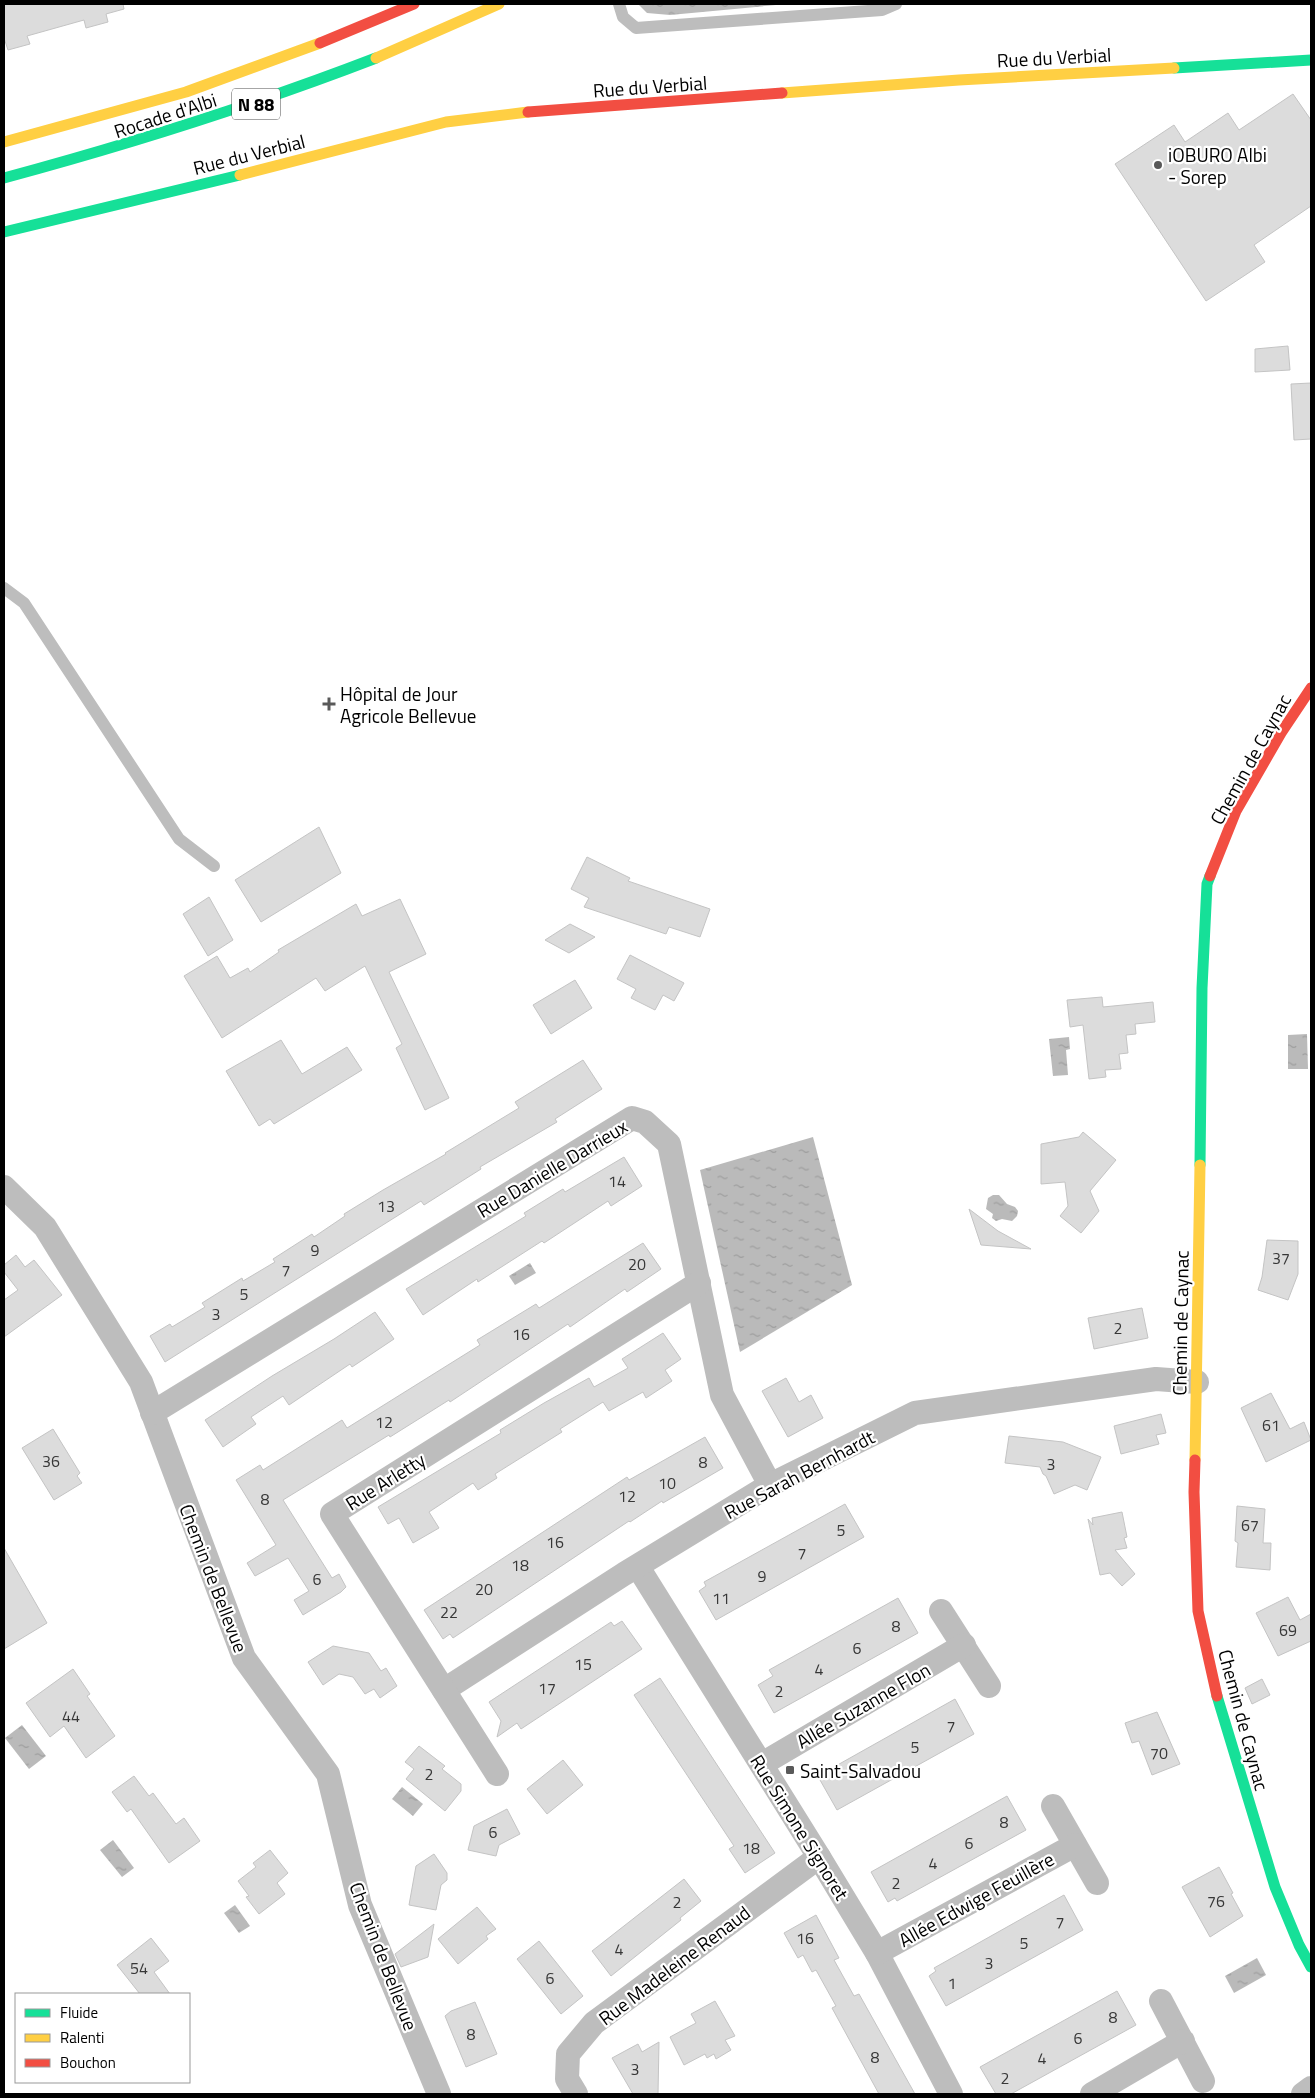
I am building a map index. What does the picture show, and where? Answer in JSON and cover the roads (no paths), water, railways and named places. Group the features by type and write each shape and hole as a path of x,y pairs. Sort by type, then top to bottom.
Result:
{"main road":[{"name":"Rocade d'Albi","path":"4,142 186,92 306,49 414,4"},
{"name":"Rocade d'Albi","path":"4,178 115,149 263,102 452,27 499,4"},
{"name":"Rue du Verbial","path":"4,232 216,181 446,122 520,113 959,80 1311,60"},
{"name":"Chemin de Caynac","path":"1311,688 1281,733 1236,811 1207,884 1202,988 1194,1492 1198,1611 1221,1712 1275,1887 1299,1945 1311,1967"}],"street":[{"name":"Rue Danielle Darrieux","path":"152,1412 632,1118 646,1122 669,1144 722,1394 770,1485"},
{"name":"Chemin de Bellevue","path":"4,1187 45,1227 140,1382 244,1658 328,1774 360,1905 439,2094"},
{"name":"Rue Arletty","path":"497,1774 332,1514 700,1284"},
{"name":"Rue Sarah Bernhardt","path":"444,1690 624,1574 770,1485 915,1413 1156,1379 1197,1382"},
{"name":"Rue Simone Signoret","path":"638,1567 820,1857 877,1953 951,2094"},
{"path":"941,1611 989,1686"},
{"name":"Allée Suzanne Flon","path":"762,1764 964,1645"},
{"name":"Allée Edwige Feuillère","path":"1053,1806 1097,1883"},
{"name":"Allée Edwige Feuillère","path":"877,1953 1075,1845"},
{"name":"Rue Madeleine Renaud","path":"576,2094 567,2079 568,2054 594,2024 820,1857"},
{"path":"1161,2001 1203,2081"},
{"path":"1092,2094 1183,2041"},
{"path":"1304,2094 1311,2088"}],"lane":[{"path":"619,4 623,17 636,28 660,28 882,10 896,4"},
{"path":"4,588 24,603 179,839 214,866"}],"water":[{"path":"638,4 787,4 670,15 647,13"},
{"path":"1307,1034 1308,1069 1288,1069 1288,1035"},
{"path":"1069,1037 1070,1049 1066,1050 1068,1075 1053,1076 1049,1039"},
{"path":"813,1137 852,1285 740,1352 700,1170"},
{"path":"993,1195 999,1195 1007,1204 1015,1207 1018,1211 1017,1216 1012,1221 1002,1219 996,1221 992,1218 993,1214 986,1209 988,1198"},
{"path":"530,1263 536,1273 515,1285 509,1276"},
{"path":"22,1725 46,1756 29,1769 5,1738"},
{"path":"402,1787 423,1804 413,1816 392,1799"},
{"path":"113,1840 134,1868 122,1877 100,1850"},
{"path":"235,1905 250,1926 239,1933 224,1913"},
{"path":"1257,1958 1266,1975 1234,1993 1225,1976"}],"place":[{"name":"iOBURO Albi - Sorep","path":"1158,165"},
{"name":"Hôpital de Jour Agricole Bellevue","path":"329,704"},
{"name":"Saint-Salvadou","path":"790,1770"}]}
